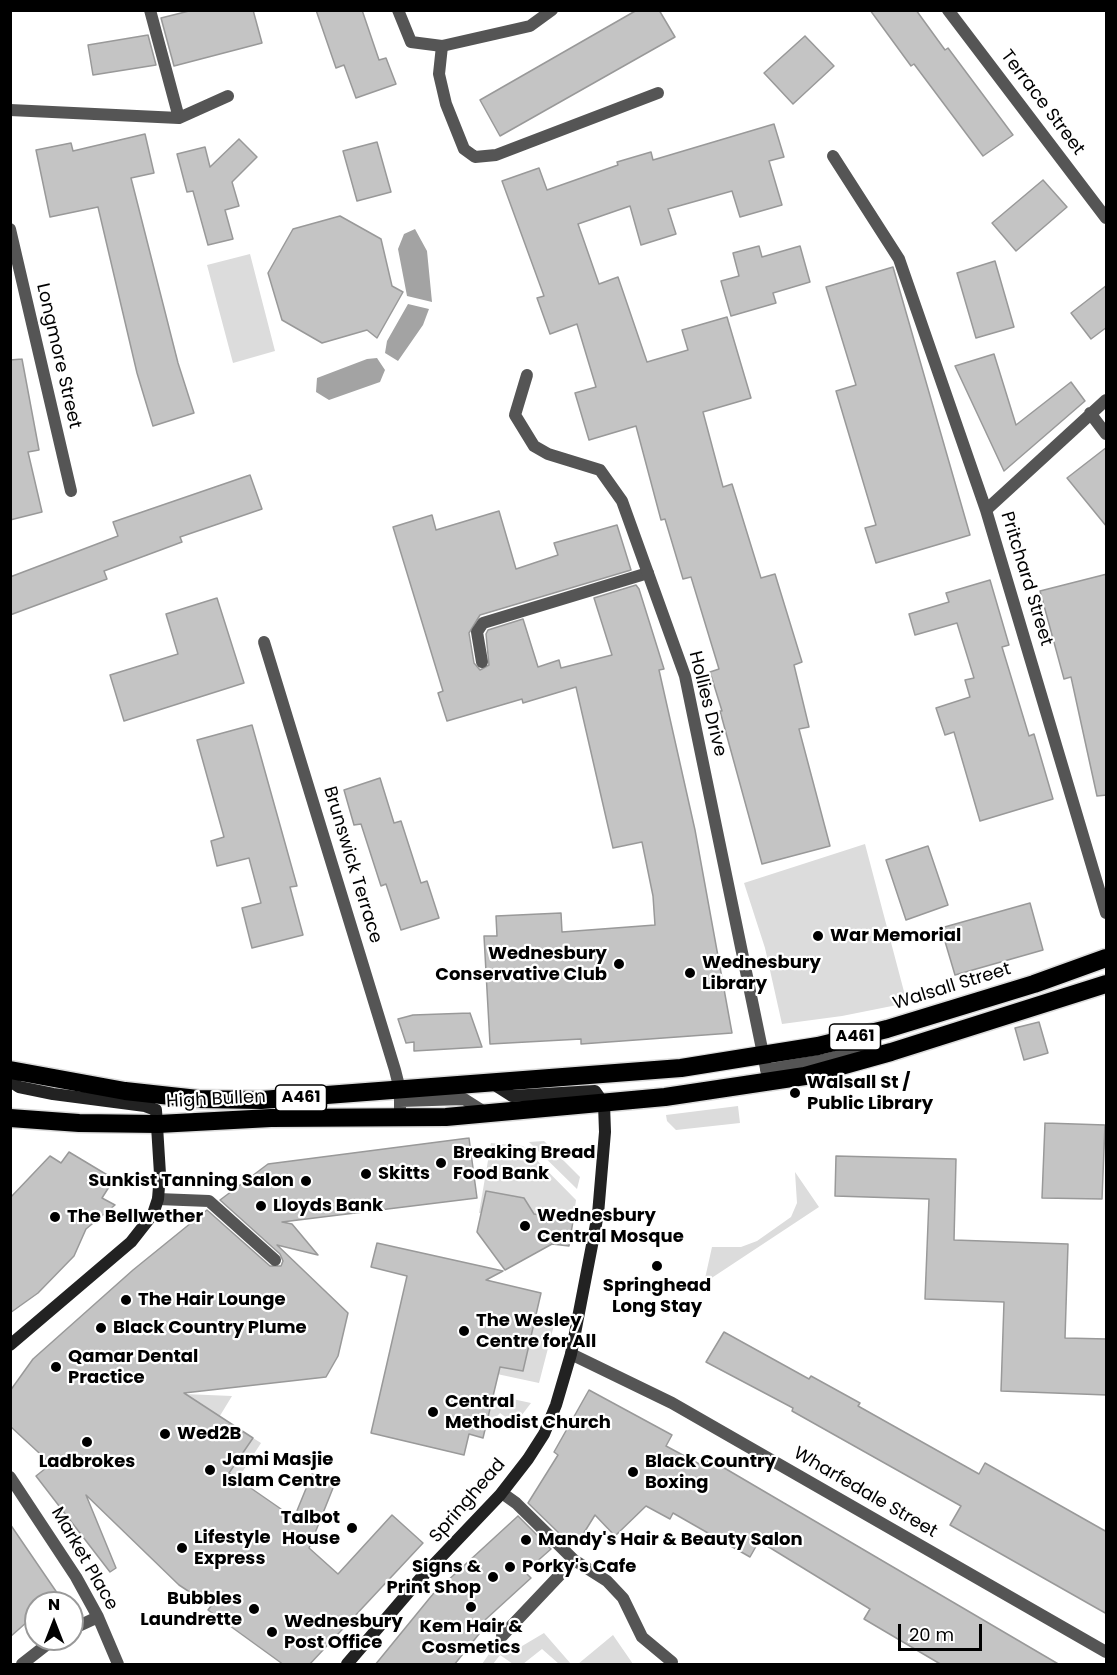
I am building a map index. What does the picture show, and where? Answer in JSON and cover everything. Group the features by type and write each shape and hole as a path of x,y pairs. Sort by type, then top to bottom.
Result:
{"highway":[{"name":"Walsall Street","path":"594,1076 766,1070 818,1046 887,1029 1034,984 1107,958"},
{"name":"Walsall Street","path":"604,1104 766,1070 880,1055 1107,984"},
{"name":"High Bullen","path":"10,1070 125,1091 198,1099 400,1103 487,1114 604,1104"},
{"name":"High Bullen","path":"10,1118 79,1123 158,1124 271,1118 400,1103 490,1082 594,1076"}],"street":[{"path":"150,10 179,118"},
{"path":"398,10 411,42 442,46 530,26 552,10"},
{"name":"Terrace Street","path":"948,10 1107,218"},
{"path":"442,46 439,74 446,104 464,149 476,157 496,155 658,93"},
{"path":"10,110 179,118 228,96"},
{"name":"Pritchard Street","path":"833,156 899,259 986,510 1107,914"},
{"name":"Longmore Street","path":"10,229 71,491"},
{"name":"Hollies Drive","path":"527,375 515,415 534,446 548,454 600,470 622,501 685,676 766,1070"},
{"path":"986,510 1090,413 1107,400"},
{"path":"1090,413 1107,434"},
{"path":"482,662 477,632 483,623 648,573"},
{"name":"Brunswick Terrace","path":"264,642 400,1103"},
{"path":"10,1081 19,1087 53,1094 145,1106 156,1110 160,1174 158,1199 153,1214 131,1242 10,1345"},
{"path":"490,1082 512,1096 595,1091 604,1104"},
{"name":"Springhead","path":"347,1665 420,1579 502,1493 544,1434 556,1405 571,1354 598,1214 605,1132 604,1104"},
{"path":"158,1199 209,1201 275,1260"},
{"name":"Wharfedale Street","path":"571,1354 672,1403 1107,1652"},
{"name":"Market Place","path":"10,1477 76,1576 98,1617 118,1665"},
{"path":"502,1493 516,1503 574,1560 607,1581 623,1599 642,1637 672,1662"},
{"path":"502,1636 574,1560"},
{"path":"84,1623 98,1617"},
{"path":"22,1665 39,1651"}],"shaded area":[{"path":"415,229 427,251 432,302 407,296 398,249 404,234"},
{"path":"250,254 275,351 233,363 207,265"},
{"path":"408,304 429,309 423,325 398,361 385,353 387,341"},
{"path":"377,358 385,370 380,382 329,400 316,392 317,378 367,359"},
{"path":"865,844 907,1003 842,1016 782,1024 765,948 744,883"},
{"path":"738,1106 740,1123 676,1130 667,1121 666,1115"},
{"path":"544,1141 580,1177 577,1189 529,1142"},
{"path":"491,1143 523,1146 576,1200 573,1221 534,1214 527,1202 518,1200 519,1197 497,1193 487,1199 479,1213"},
{"path":"795,1172 819,1207 704,1283 712,1247 741,1247 757,1241 791,1217 797,1203"},
{"path":"535,1320 554,1325 539,1383 497,1374 499,1366 523,1371"},
{"path":"184,1394 232,1396 218,1419"},
{"path":"494,1395 531,1403 515,1424 500,1413 485,1429"},
{"path":"253,1438 261,1443 204,1531 195,1525"},
{"path":"544,1633 571,1664 559,1664 542,1649 523,1664 513,1664 500,1655 493,1664 482,1664 498,1641 512,1652"},
{"path":"613,1635 633,1664 578,1664"}],"building":[{"path":"193,10 253,10 262,43 174,66 161,18"},
{"path":"316,10 362,10 379,60 386,58 396,84 356,98 344,65 336,68"},
{"path":"637,10 659,10 675,37 500,136 480,100"},
{"path":"870,10 916,10 945,50 948,48 1013,135 983,156 914,64 911,66"},
{"path":"148,35 156,65 93,75 88,45"},
{"path":"805,36 834,66 793,104 764,73"},
{"path":"774,124 784,157 769,161 782,205 740,217 732,191 668,209 676,234 641,245 630,206 578,224 599,284 618,277 647,362 688,350 682,330 727,317 751,398 703,412 723,487 732,484 761,578 775,574 802,662 794,665 809,727 799,729 830,846 762,864 710,672 719,669 691,577 683,579 665,519 661,520 636,426 589,440 575,393 596,387 577,324 550,334 537,298 544,296 502,181 539,168 547,190 618,165 617,162 651,152 653,160"},
{"path":"145,134 154,173 131,178 178,363 194,413 153,426 137,373 98,207 50,217 36,150 71,143 73,151"},
{"path":"239,139 257,157 232,182 239,206 225,210 233,239 208,245 193,191 187,192 177,154 205,147 210,167"},
{"path":"377,142 391,192 357,201 343,151"},
{"path":"1043,180 1067,207 1016,251 992,223"},
{"path":"340,216 381,239 392,286 403,292 377,338 367,330 322,343 282,320 268,273 293,229"},
{"path":"759,246 762,257 800,246 810,282 773,293 776,303 731,316 721,281 739,276 733,253"},
{"path":"995,261 1014,327 976,338 957,273"},
{"path":"893,267 970,535 876,563 865,528 876,525 836,391 856,385 826,287"},
{"path":"1107,285 1107,327 1091,339 1071,313"},
{"path":"994,354 1016,425 1071,382 1085,401 1004,471 955,366"},
{"path":"22,359 39,450 28,452 42,512 10,520 10,360"},
{"path":"1107,447 1107,527 1067,478"},
{"path":"250,475 262,509 180,537 182,542 104,571 107,579 10,615 10,577 118,536 113,522"},
{"path":"499,511 516,569 558,555 554,543 617,525 631,570 480,615 469,633 474,663 480,670 489,665 486,634 488,630 523,619 538,667 559,660 561,668 612,655 594,598 636,585 639,589 664,669 659,670 695,830 732,1033 581,1044 581,1039 490,1044 484,936 497,936 496,916 561,913 562,932 655,925 653,896 642,842 613,848 576,687 523,703 522,699 447,721 438,693 443,691 393,527 432,515 436,530"},
{"path":"1107,574 1107,795 1097,796 1071,677 1064,679 1040,591"},
{"path":"990,580 1009,645 1002,647 1029,736 1034,734 1053,799 980,821 954,732 945,735 936,708 970,697 965,680 974,678 957,623 915,635 909,614 949,602 946,593"},
{"path":"217,598 244,683 124,721 110,675 178,654 166,614"},
{"path":"252,725 297,886 290,887 303,935 252,948 242,908 261,903 249,858 217,866 211,841 224,837 197,740"},
{"path":"380,778 394,823 401,821 421,883 427,881 439,918 401,930 386,884 381,886 361,824 354,825 344,790"},
{"path":"928,846 948,905 906,920 886,860"},
{"path":"1030,903 1043,950 955,975 941,928"},
{"path":"470,1013 482,1047 414,1051 414,1042 406,1043 398,1019 413,1015"},
{"path":"1039,1022 1048,1053 1024,1060 1015,1028"},
{"path":"1045,1123 1105,1125 1102,1199 1042,1198"},
{"path":"469,1138 477,1198 282,1222 292,1224 318,1255 277,1245 348,1313 338,1356 326,1377 184,1393 253,1438 229,1473 294,1518 312,1474 335,1483 309,1548 338,1574 392,1515 423,1543 309,1665 284,1665 208,1610 211,1606 179,1585 86,1495 116,1568 110,1572 36,1476 51,1464 10,1426 10,1391 33,1359 133,1270 207,1210 270,1266 281,1266 283,1261 280,1254 220,1200 268,1164"},
{"name":"The Bellwether","path":"69,1152 114,1179 102,1198 115,1205 86,1229 74,1256 38,1293 10,1313 10,1198 50,1156 61,1163"},
{"path":"836,1156 956,1159 954,1240 1068,1244 1065,1338 1107,1339 1107,1395 1001,1391 1004,1302 925,1299 929,1199 835,1196"},
{"name":"Wednesbury Central Mosque","path":"486,1191 524,1198 534,1214 573,1221 569,1246 552,1244 505,1270 477,1232"},
{"path":"377,1243 503,1271 486,1280 541,1293 523,1371 500,1367 483,1438 469,1434 464,1455 371,1433 407,1276 371,1267"},
{"path":"724,1332 809,1379 811,1376 860,1403 858,1406 979,1474 985,1463 1107,1532 1107,1614 950,1525 961,1506 792,1411 793,1408 706,1362"},
{"path":"589,1390 672,1435 666,1446 705,1467 709,1459 1060,1665 942,1665 864,1619 870,1609 759,1541 750,1557 673,1513 670,1519 646,1506 615,1536 595,1515 577,1544 563,1537 528,1503 558,1455 554,1452"},
{"path":"518,1516 551,1549 525,1572 531,1578 474,1630 479,1634 454,1665 375,1665 433,1594"},
{"path":"10,1524 56,1591 24,1591 24,1625 10,1637"}],"place":[{"name":"War Memorial","path":"818,936"},
{"name":"Wednesbury Conservative Club","path":"619,964"},
{"name":"Wednesbury Library","path":"690,973"},
{"name":"Walsall St / Public Library","path":"795,1093"},
{"name":"Breaking Bread Food Bank","path":"441,1163"},
{"name":"Skitts","path":"366,1174"},
{"name":"Sunkist Tanning Salon","path":"306,1181"},
{"name":"Lloyds Bank","path":"261,1206"},
{"name":"The Bellwether","path":"55,1217"},
{"name":"Wednesbury Central Mosque","path":"525,1226"},
{"name":"Springhead Long Stay","path":"657,1266"},
{"name":"The Hair Lounge","path":"126,1300"},
{"name":"Black Country Plume","path":"101,1328"},
{"name":"The Wesley Centre for All","path":"464,1331"},
{"name":"Qamar Dental Practice","path":"56,1367"},
{"name":"Central Methodist Church","path":"433,1412"},
{"name":"Wed2B","path":"165,1434"},
{"name":"Ladbrokes","path":"87,1442"},
{"name":"Jami Masjie Islam Centre","path":"210,1470"},
{"name":"Black Country Boxing","path":"633,1472"},
{"name":"Talbot House","path":"352,1528"},
{"name":"Mandy's Hair & Beauty Salon","path":"526,1540"},
{"name":"Lifestyle Express","path":"182,1548"},
{"name":"Porky's Cafe","path":"510,1567"},
{"name":"Signs & Print Shop","path":"493,1577"},
{"name":"Kem Hair & Cosmetics","path":"471,1607"},
{"name":"Bubbles Laundrette","path":"254,1609"},
{"name":"Wednesbury Post Office","path":"272,1632"}]}
